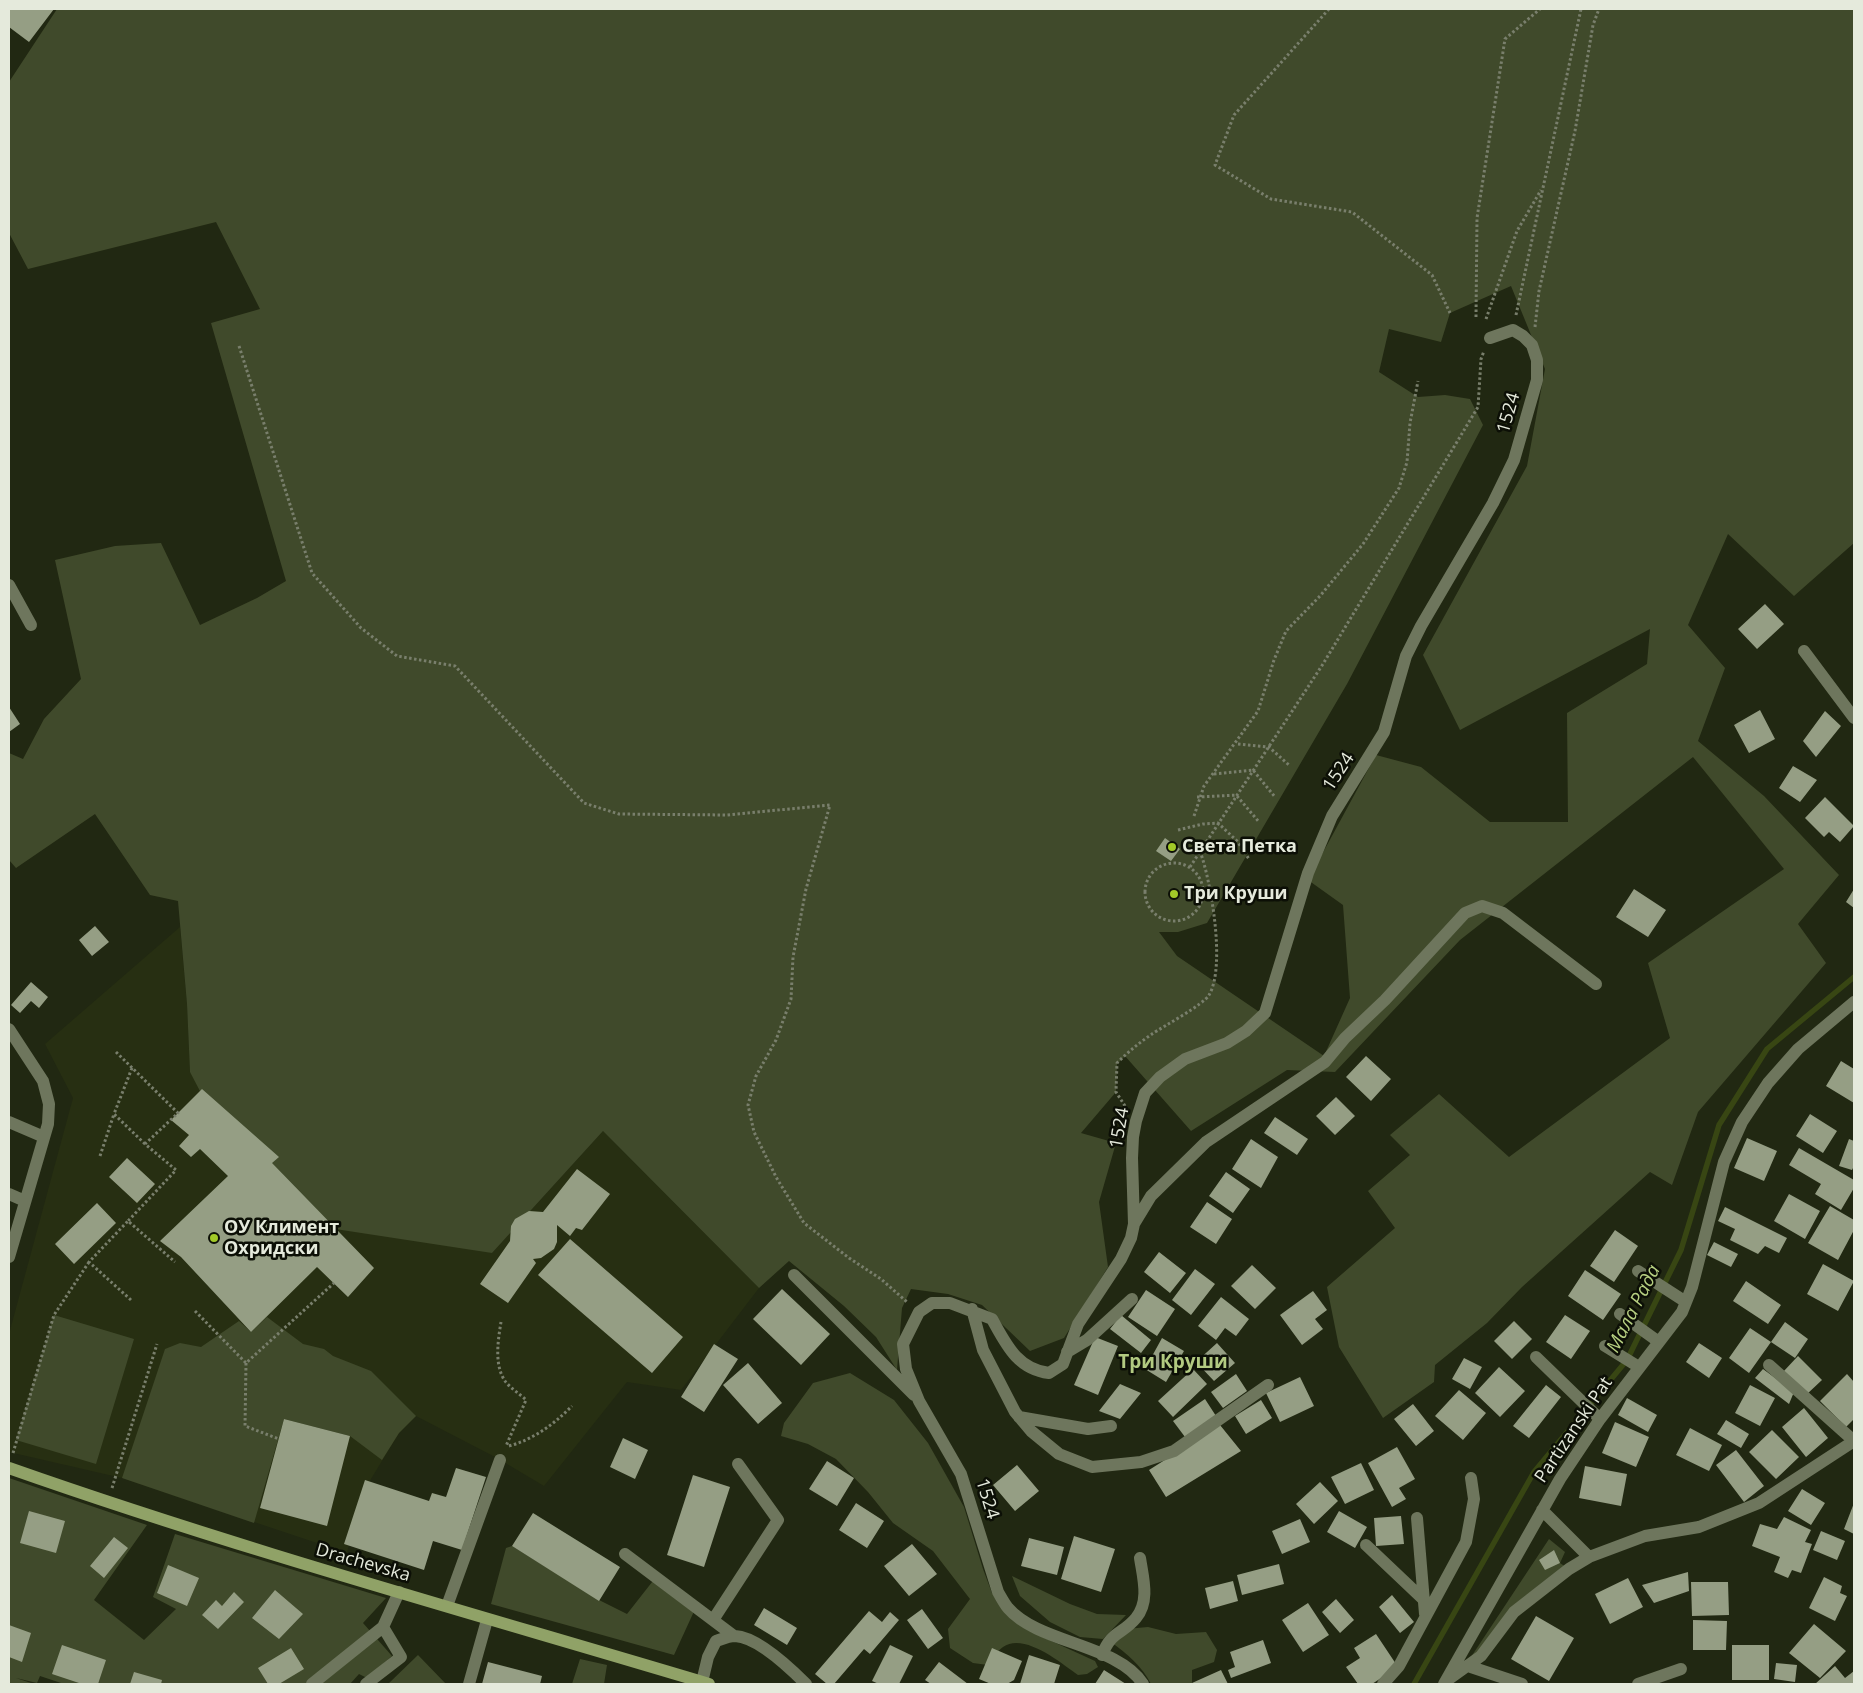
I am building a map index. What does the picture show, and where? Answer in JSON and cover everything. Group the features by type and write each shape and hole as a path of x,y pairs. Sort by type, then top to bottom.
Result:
{"main road":[{"name":"Drachevska","path":"9,1468 108,1503 447,1606 487,1620 706,1683"}],"street":[{"path":"1490,338 1513,330 1532,344"},
{"name":"1524","path":"1134,1224 1132,1158 1136,1121 1145,1094 1160,1077 1185,1059 1227,1043 1246,1031 1265,1013 1308,873 1332,816 1384,732 1406,656 1421,626 1493,503 1514,460 1537,380 1537,360 1532,344"},
{"path":"9,585 31,625"},
{"path":"1804,651 1854,718"},
{"name":"1524","path":"1143,1684 1137,1674 1102,1655 1030,1624 1009,1609 998,1592 961,1474 919,1401 906,1369 903,1344 919,1312 932,1303 950,1303 972,1309 992,1319 1010,1351 1027,1367 1049,1373 1063,1364 1078,1324 1121,1259 1134,1224 1151,1196 1206,1142 1325,1062 1345,1038 1385,1000 1465,913 1482,906 1503,913 1596,984"},
{"name":"Partizanski Pat","path":"1445,1682 1597,1416 1636,1366 1653,1338 1682,1312 1692,1287 1724,1162 1742,1122 1768,1083 1798,1049 1854,1002"},
{"path":"9,1029 43,1081 49,1104 48,1124 9,1257"},
{"path":"9,1122 44,1137"},
{"path":"9,1194 25,1201"},
{"path":"1638,1271 1686,1302"},
{"path":"794,1275 919,1401"},
{"path":"1067,1352 1087,1340 1132,1299"},
{"path":"972,1309 984,1350 1019,1417 1031,1431 1059,1454 1092,1467 1141,1462 1174,1451 1268,1385"},
{"path":"1620,1314 1653,1338"},
{"path":"1605,1346 1636,1366"},
{"path":"1536,1357 1597,1416"},
{"path":"1445,1682 1481,1656 1514,1612 1569,1569 1589,1556 1646,1536 1699,1527 1759,1502 1854,1441 1769,1366"},
{"path":"1019,1417 1088,1429 1111,1426"},
{"path":"447,1606 500,1460"},
{"path":"713,1620 778,1520 738,1464"},
{"path":"1383,1684 1399,1666 1425,1614 1466,1542 1474,1499 1471,1478"},
{"path":"1542,1510 1589,1556"},
{"path":"1418,1518 1425,1614"},
{"path":"1366,1545 1424,1600"},
{"path":"625,1554 734,1636 749,1639 791,1669 806,1684"},
{"path":"1102,1655 1112,1636 1135,1619 1144,1604 1145,1588 1140,1558"},
{"path":"312,1684 383,1627 399,1592"},
{"path":"469,1684 487,1620"},
{"path":"366,1684 401,1657 383,1627"},
{"path":"706,1683 708,1657 716,1641 734,1636"},
{"path":"1468,1666 1522,1684"},
{"path":"1638,1684 1681,1669"}],"path":[{"path":"1329,9 1234,115 1215,164 1271,198 1352,212 1432,275 1450,313"},
{"path":"1476,318 1477,218 1505,39 1540,9"},
{"path":"1513,330 1581,9"},
{"path":"1532,344 1539,291 1575,131 1593,25 1599,9"},
{"path":"1486,319 1517,231 1542,188"},
{"path":"1190,866 1323,664 1478,407 1481,359 1490,338"},
{"path":"239,346 312,573 361,628 397,656 456,666 584,803 619,814 707,815 830,805 806,889 793,957 791,999 776,1040 756,1076 748,1106 754,1132 776,1177 804,1223 849,1258 881,1279 919,1312"},
{"path":"1194,816 1204,786 1258,711 1274,660 1286,631 1320,596 1363,544 1399,488 1407,462 1410,423 1418,381"},
{"path":"1238,744 1269,746 1290,766"},
{"path":"1214,774 1253,770"},
{"path":"1253,770 1275,797"},
{"path":"1196,798 1237,795"},
{"path":"1237,795 1259,822"},
{"path":"1178,830 1203,824 1218,823 1237,840 1249,859"},
{"path":"1136,1121 1116,1092 1117,1064 1132,1048 1209,996 1218,969 1217,942 1205,864 1200,851"},
{"path":"1170,863 1181,863 1190,866 1200,878 1203,888 1198,909 1188,917 1179,920 1164,919 1156,914 1147,901 1145,887 1153,872 1170,863"},
{"path":"116,1052 178,1114 145,1144"},
{"path":"100,1156 132,1068"},
{"path":"13,1453 54,1315 89,1262 176,1170 114,1114"},
{"path":"128,1221 175,1262"},
{"path":"89,1262 131,1300"},
{"path":"246,1363 334,1283"},
{"path":"195,1311 246,1363 245,1426 279,1439"},
{"path":"500,1460 526,1400 506,1382 499,1367 501,1322"},
{"path":"108,1503 157,1344"},
{"path":"506,1447 528,1440 559,1419 572,1406"}],"shaded area":[{"path":"57,9 1854,9 1854,543 1794,596 1728,534 1688,625 1725,668 1698,741 1764,796 1839,875 1798,924 1826,963 1698,1112 1672,1185 1650,1172 1522,1287 1487,1323 1435,1365 1434,1382 1383,1418 1339,1347 1327,1287 1395,1228 1368,1191 1410,1155 1390,1135 1439,1094 1509,1157 1670,1038 1648,963 1784,869 1693,757 1460,940 1335,1072 1287,1070 1191,1131 1125,1056 1117,1064 1116,1092 1081,1133 1116,1143 1099,1202 1108,1267 1064,1338 1030,1351 982,1305 948,1294 911,1289 902,1308 897,1370 876,1337 844,1306 789,1261 759,1288 603,1131 492,1253 296,1223 235,1158 190,1072 187,1004 178,901 150,895 95,814 16,868 9,860 9,753 23,759 44,719 81,679 55,560 115,546 161,543 200,625 257,598 286,581 211,323 260,309 216,222 28,269 9,233 9,82","holes":["1511,286 1545,369 1527,466 1423,655 1460,730 1650,629 1647,664 1567,713 1568,822 1490,822 1421,767 1376,755 1308,880 1343,905 1350,998 1324,1056 1177,956 1159,932 1178,932 1207,923 1347,684 1483,425 1470,399 1445,395 1418,397 1379,372 1389,329 1441,342 1450,313"]},
{"name":"ОУ Климент Охридски","path":"180,927 187,1004 190,1072 492,1253 603,1131 759,1288 681,1390 627,1382 544,1486 497,1458 416,1416 399,1433 360,1497 347,1553 122,1478 9,1452 9,1334 73,1098 45,1044"},
{"path":"54,1315 134,1339 96,1464 16,1440"},
{"path":"267,1317 303,1344 324,1349 333,1356 371,1371 416,1416 399,1433 382,1460 350,1436 284,1419 254,1523 122,1478 165,1349 180,1343 201,1347 239,1321 251,1332"},
{"path":"850,1373 894,1400 928,1443 964,1507 992,1593 1004,1610 1025,1629 1095,1661 1098,1667 1087,1674 1078,1675 1042,1651 1021,1643 1012,1643 1003,1647 988,1665 973,1663 950,1648 948,1629 970,1599 933,1551 893,1523 868,1492 836,1459 808,1444 781,1436 784,1423 813,1383"},
{"path":"9,1478 147,1525 94,1600 144,1640 176,1609 153,1597 175,1534 386,1598 363,1623 392,1656 367,1678 359,1674 350,1684 64,1684 40,1676 37,1683 16,1678 34,1684 9,1684"},
{"path":"1549,1539 1565,1552 1560,1563 1569,1569 1469,1660"},
{"path":"512,1546 599,1600 627,1614 656,1577 696,1607 674,1655 491,1604 506,1548"},
{"path":"1012,1576 1070,1604 1097,1614 1126,1615 1103,1639 1080,1637 1050,1622 1020,1596"},
{"path":"1148,1627 1176,1634 1206,1632 1217,1650 1214,1662 1192,1670 1192,1684 1151,1684 1139,1666 1111,1642 1126,1629"},
{"path":"418,1655 446,1684 388,1684"},
{"path":"580,1659 607,1665 604,1684 572,1684"}],"building":[{"path":"9,9 54,9 29,42 9,27"},
{"path":"1765,604 1784,624 1757,649 1738,629"},
{"path":"9,707 20,724 9,732"},
{"path":"1760,710 1775,739 1749,753 1734,725"},
{"path":"1825,711 1841,726 1816,757 1803,741"},
{"path":"1793,766 1817,780 1800,802 1779,788"},
{"path":"1825,797 1854,826 1840,842 1829,832 1824,837 1805,818"},
{"name":"Света Петка","path":"1165,838 1180,849 1171,861 1156,851"},
{"path":"1634,889 1666,910 1648,937 1616,917"},
{"path":"1854,889 1854,908 1846,902"},
{"path":"95,926 109,942 92,956 79,940"},
{"path":"31,982 48,997 39,1008 31,1001 20,1013 11,1005"},
{"path":"1366,1056 1391,1079 1371,1101 1346,1077"},
{"path":"1841,1061 1854,1069 1854,1103 1826,1086"},
{"path":"202,1089 279,1157 272,1163 374,1268 348,1297 317,1267 251,1332 181,1257 160,1241 228,1176 200,1149 191,1157 179,1146 189,1135 171,1120"},
{"path":"1336,1097 1355,1116 1335,1135 1316,1116"},
{"path":"1810,1114 1837,1131 1823,1153 1796,1136"},
{"path":"1275,1117 1308,1139 1297,1155 1264,1133"},
{"path":"1747,1138 1777,1151 1764,1181 1734,1168"},
{"path":"1251,1139 1278,1157 1261,1188 1232,1169"},
{"path":"1849,1139 1854,1141 1854,1166 1852,1170 1839,1166"},
{"path":"1799,1148 1854,1180 1854,1188 1841,1210 1815,1194 1821,1184 1789,1165"},
{"path":"127,1158 155,1184 137,1203 109,1177"},
{"path":"577,1169 610,1194 582,1230 576,1228 570,1236 557,1225 557,1242 554,1249 541,1258 533,1259 536,1263 508,1303 480,1284 510,1241 511,1226 515,1219 529,1211 543,1212"},
{"path":"1226,1172 1250,1189 1233,1213 1209,1196"},
{"path":"1789,1194 1820,1211 1805,1239 1774,1221"},
{"path":"1207,1202 1232,1219 1216,1244 1190,1227"},
{"path":"97,1203 116,1223 74,1264 55,1244"},
{"path":"1830,1206 1854,1220 1854,1230 1838,1260 1808,1243"},
{"path":"1725,1207 1787,1238 1779,1253 1765,1246 1758,1254 1730,1240 1735,1229 1718,1221"},
{"path":"1615,1230 1638,1246 1614,1282 1590,1266"},
{"path":"570,1239 683,1337 652,1373 538,1275"},
{"path":"1714,1242 1738,1254 1731,1267 1707,1255"},
{"path":"1159,1252 1186,1273 1170,1293 1144,1272"},
{"path":"1823,1264 1854,1281 1838,1311 1807,1294"},
{"path":"1252,1265 1276,1288 1255,1309 1231,1286"},
{"path":"1195,1269 1215,1284 1191,1315 1172,1300"},
{"path":"1585,1270 1621,1294 1603,1320 1568,1296"},
{"path":"1746,1281 1781,1305 1768,1324 1733,1301"},
{"path":"782,1289 830,1334 801,1365 753,1319"},
{"path":"1146,1290 1175,1309 1157,1336 1128,1317"},
{"path":"1313,1291 1327,1310 1315,1319 1323,1329 1302,1345 1280,1315"},
{"path":"1221,1297 1249,1319 1236,1336 1225,1328 1216,1340 1198,1326"},
{"path":"1121,1315 1151,1340 1141,1353 1110,1329"},
{"path":"1565,1315 1590,1331 1571,1359 1546,1342"},
{"path":"1514,1321 1532,1339 1512,1359 1494,1341"},
{"path":"1785,1322 1808,1339 1795,1358 1771,1342"},
{"path":"1750,1328 1771,1342 1749,1373 1729,1358"},
{"path":"1095,1337 1118,1346 1098,1395 1074,1385"},
{"path":"1162,1338 1184,1351 1166,1382 1145,1369"},
{"path":"1217,1343 1235,1363 1214,1381 1196,1362"},
{"path":"1699,1343 1722,1358 1709,1378 1686,1362"},
{"path":"714,1344 738,1359 704,1412 681,1397"},
{"path":"1798,1356 1822,1380 1806,1395 1783,1372"},
{"path":"1464,1358 1482,1367 1470,1389 1452,1379"},
{"path":"748,1363 782,1403 758,1424 723,1385"},
{"path":"1499,1367 1525,1391 1500,1417 1475,1393"},
{"path":"1193,1369 1207,1384 1173,1417 1158,1401"},
{"path":"1763,1369 1794,1392 1789,1404 1755,1378"},
{"path":"1236,1374 1247,1391 1223,1408 1211,1392"},
{"path":"1847,1374 1854,1382 1854,1419 1846,1427 1820,1401"},
{"path":"1300,1377 1314,1406 1280,1422 1266,1393"},
{"path":"1120,1384 1141,1393 1120,1419 1099,1411"},
{"path":"1546,1385 1561,1397 1529,1438 1513,1426"},
{"path":"1750,1385 1775,1398 1760,1426 1735,1413"},
{"path":"1459,1390 1486,1413 1463,1440 1435,1416"},
{"path":"1627,1398 1657,1415 1648,1432 1618,1415"},
{"path":"1205,1399 1216,1416 1185,1437 1173,1421"},
{"path":"1261,1400 1272,1418 1246,1434 1235,1416"},
{"path":"1413,1404 1434,1431 1416,1446 1394,1419"},
{"path":"1804,1408 1828,1438 1806,1457 1782,1427"},
{"path":"284,1419 350,1436 327,1526 260,1508"},
{"path":"1726,1420 1749,1434 1741,1448 1717,1434"},
{"path":"1615,1422 1649,1437 1636,1467 1602,1453"},
{"path":"1220,1425 1241,1451 1166,1497 1149,1470"},
{"path":"1690,1428 1722,1445 1709,1471 1676,1455"},
{"path":"1772,1430 1799,1457 1776,1479 1749,1452"},
{"path":"623,1438 648,1450 635,1479 610,1467"},
{"path":"1397,1447 1415,1479 1399,1488 1406,1499 1392,1507 1368,1463"},
{"path":"1736,1450 1764,1486 1744,1502 1716,1465"},
{"path":"827,1461 854,1478 837,1506 809,1489"},
{"path":"1361,1463 1374,1490 1345,1504 1331,1477"},
{"path":"1017,1465 1039,1491 1015,1511 993,1485"},
{"path":"1585,1466 1627,1474 1621,1506 1579,1498"},
{"path":"456,1468 486,1477 462,1550 433,1541 424,1570 344,1544 365,1480 429,1501 432,1493 446,1497"},
{"path":"693,1475 730,1487 704,1567 667,1555"},
{"path":"1320,1482 1338,1501 1314,1524 1296,1504"},
{"path":"1802,1489 1825,1503 1811,1525 1788,1511"},
{"path":"856,1503 884,1521 867,1548 839,1530"},
{"path":"1854,1503 1854,1534 1844,1529"},
{"path":"29,1511 65,1521 56,1553 20,1543"},
{"path":"1339,1511 1367,1527 1355,1548 1327,1532"},
{"path":"533,1513 620,1567 599,1601 512,1546"},
{"path":"1401,1516 1404,1544 1376,1546 1374,1518"},
{"path":"1784,1517 1811,1530 1805,1542 1812,1544 1801,1573 1792,1570 1788,1578 1774,1572 1780,1557 1752,1546 1760,1524 1777,1529"},
{"path":"1300,1519 1310,1542 1282,1554 1272,1531"},
{"path":"1821,1531 1845,1541 1837,1560 1813,1550"},
{"path":"1074,1536 1115,1549 1101,1592 1061,1579"},
{"path":"114,1537 128,1548 104,1578 90,1566"},
{"path":"1029,1538 1064,1547 1057,1575 1021,1566"},
{"path":"912,1544 937,1574 909,1596 884,1566"},
{"path":"1554,1550 1560,1563 1545,1570 1539,1560"},
{"path":"1279,1564 1284,1584 1242,1595 1237,1575"},
{"path":"168,1565 199,1578 187,1606 157,1593"},
{"path":"1688,1572 1689,1591 1654,1603 1642,1585"},
{"path":"1824,1577 1842,1586 1840,1593 1847,1596 1835,1621 1809,1608"},
{"path":"1628,1578 1643,1607 1610,1624 1595,1594"},
{"path":"1233,1581 1238,1601 1210,1609 1205,1588"},
{"path":"1691,1582 1728,1582 1729,1615 1692,1616"},
{"path":"275,1590 303,1614 279,1639 252,1618"},
{"path":"234,1592 244,1602 218,1629 202,1615 216,1600 222,1606"},
{"path":"1392,1595 1414,1622 1400,1633 1379,1607"},
{"path":"1336,1599 1354,1620 1340,1633 1322,1612"},
{"path":"1308,1603 1329,1635 1303,1652 1282,1620"},
{"path":"764,1608 797,1628 787,1645 754,1625"},
{"path":"922,1609 943,1638 928,1649 907,1620"},
{"path":"869,1611 882,1622 890,1612 899,1620 870,1654 864,1649 834,1684 827,1684 815,1674"},
{"path":"1536,1616 1574,1638 1549,1681 1511,1659"},
{"path":"1693,1620 1727,1621 1726,1650 1693,1650"},
{"path":"1814,1624 1846,1651 1820,1678 1789,1653"},
{"path":"9,1625 31,1633 22,1662 9,1657"},
{"path":"1376,1634 1398,1667 1372,1684 1358,1684 1346,1667 1360,1658 1354,1648"},
{"path":"1263,1640 1271,1663 1231,1678 1228,1670 1235,1667 1230,1652"},
{"path":"62,1645 106,1660 98,1684 82,1684 52,1674"},
{"path":"890,1645 913,1656 899,1684 879,1684 872,1681"},
{"path":"1732,1645 1769,1645 1769,1680 1732,1680"},
{"path":"291,1648 304,1669 279,1684 268,1684 258,1668"},
{"path":"992,1648 1022,1661 1014,1680 1007,1684 991,1684 979,1679"},
{"path":"1029,1655 1060,1665 1054,1684 1020,1684"},
{"path":"488,1662 542,1676 540,1684 482,1684"},
{"path":"939,1662 968,1684 931,1684 925,1680"},
{"path":"1776,1663 1797,1665 1795,1682 1774,1679"},
{"path":"1835,1666 1845,1678 1854,1671 1854,1684 1815,1684"},
{"path":"1104,1670 1126,1684 1095,1684"},
{"path":"1221,1670 1228,1684 1192,1684 1192,1683"},
{"path":"134,1672 162,1680 161,1684 130,1684"}],"waterway":[{"name":"Мала Рада","path":"1414,1684 1534,1472 1627,1360 1681,1250 1719,1125 1767,1049 1854,977"}],"place":[{"name":"Света Петка","path":"1172,847"},
{"name":"Три Круши","path":"1174,894"},
{"name":"ОУ Климент Охридски","path":"214,1238"}],"district":[{"name":"Три Круши","path":"1173,1363"}]}
